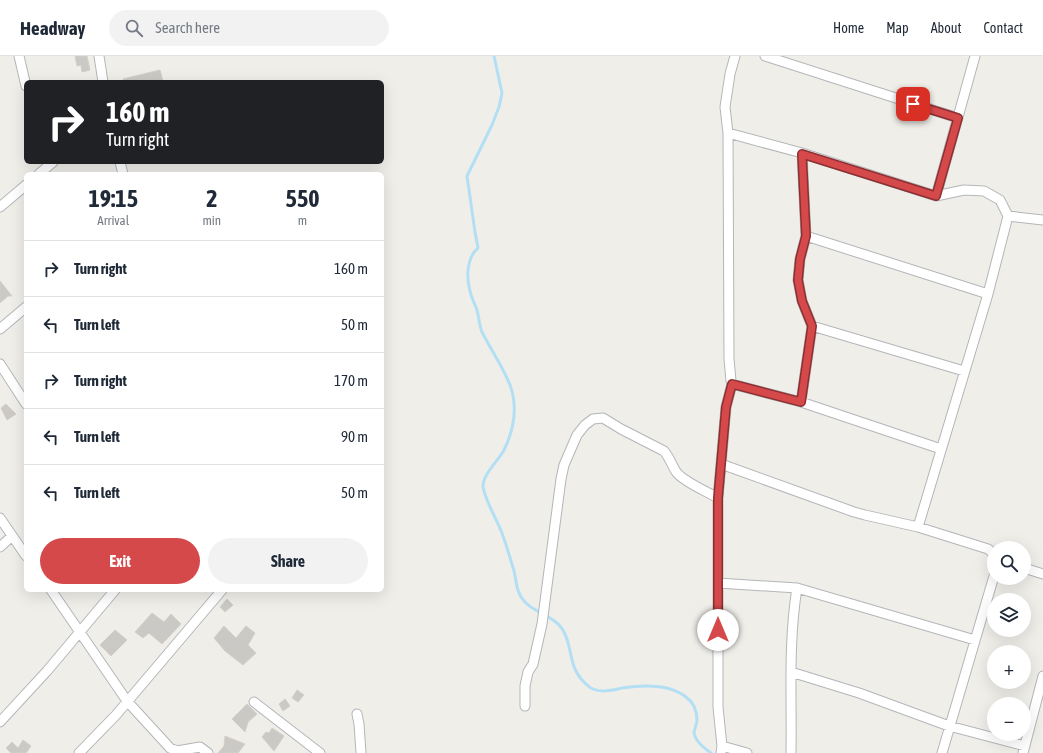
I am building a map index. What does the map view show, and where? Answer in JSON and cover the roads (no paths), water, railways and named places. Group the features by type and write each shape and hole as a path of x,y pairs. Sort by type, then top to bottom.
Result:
{"street":[{"path":"19,56 25,80"},
{"path":"99,56 103,80"},
{"path":"735,56 730,74 725,107 728,133 729,359 732,384 726,407 718,498 718,707 722,749 747,753"},
{"path":"765,56 958,118"},
{"path":"936,196 975,56"},
{"path":"728,133 802,154 936,196 964,190 984,190 1000,200 1008,216 988,294 918,527"},
{"path":"801,402 812,326 802,301 798,280 800,259 806,236 802,154"},
{"path":"42,172 50,166"},
{"path":"0,207 24,187"},
{"path":"1008,216 1043,220"},
{"path":"806,236 988,294"},
{"path":"0,329 24,309"},
{"path":"812,326 964,371"},
{"path":"0,364 24,401"},
{"path":"732,384 801,402 941,449"},
{"path":"525,706 525,686 528,672 533,664 542,624 564,465 577,435 585,425 593,419 603,418 664,451 669,457 676,472 682,478 718,498"},
{"path":"721,464 860,514 918,527 987,549"},
{"path":"0,518 24,553"},
{"path":"0,547 12,536"},
{"path":"1031,570 1043,574"},
{"path":"718,583 797,588 975,640"},
{"path":"942,753 991,585"},
{"path":"791,753 790,650 797,588"},
{"path":"52,592 127,701 172,752 200,747 208,753"},
{"path":"0,722 113,592"},
{"path":"79,753 116,714 220,592"},
{"path":"791,672 859,693 949,726 1024,749 1043,676"},
{"path":"254,702 320,753"},
{"path":"357,714 361,753"}],"waterway":[{"path":"494,56 502,93 499,107 492,125 467,176 478,248 474,252 468,268 468,280 481,329 510,385 514,401 514,418 504,450 485,478 483,487 489,506 501,530 514,571 517,588 522,599 535,610 556,622 564,632 567,638 573,664 576,671 585,683 593,689 600,691 630,687 656,686 679,693 689,699 694,707 697,720 694,731 695,736 711,753"}]}
